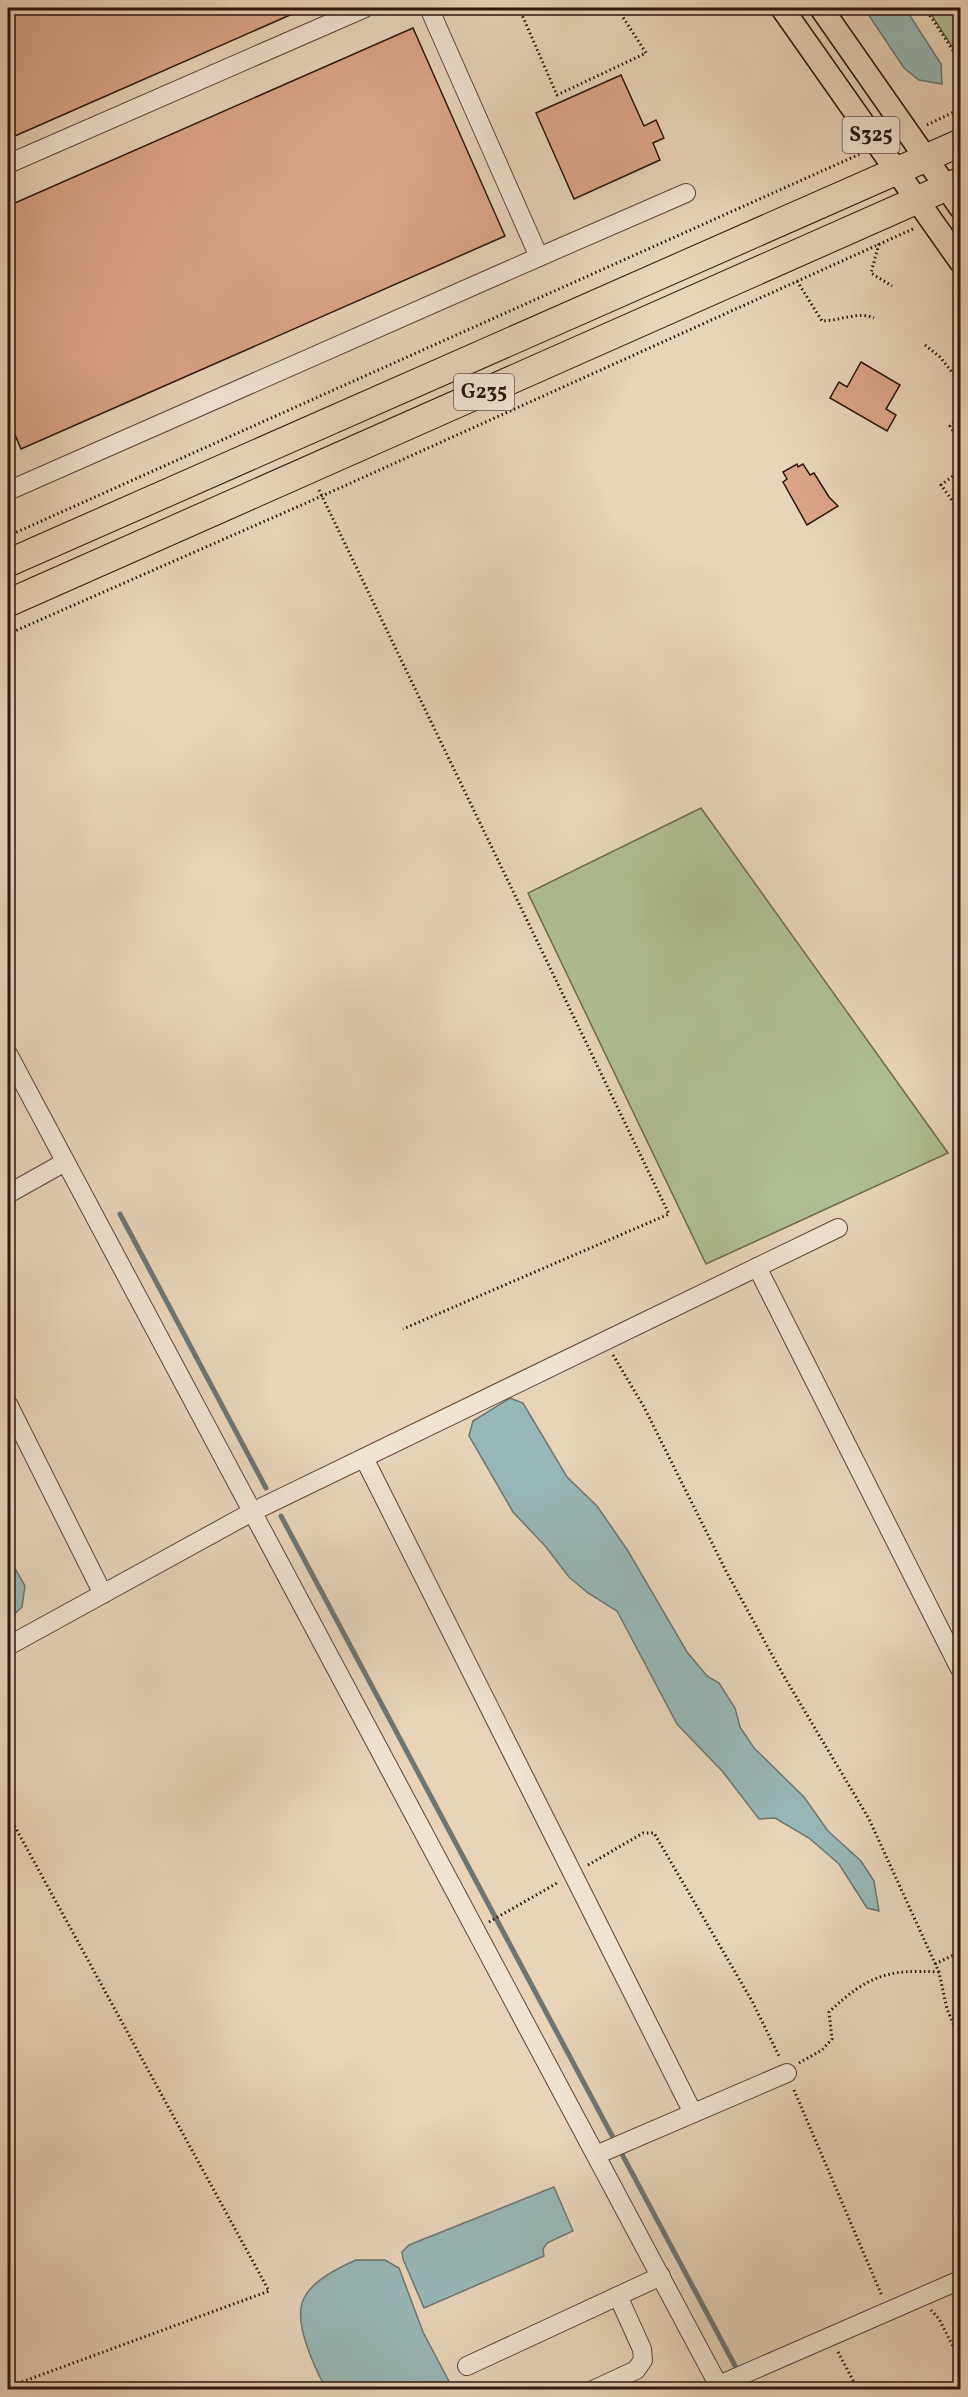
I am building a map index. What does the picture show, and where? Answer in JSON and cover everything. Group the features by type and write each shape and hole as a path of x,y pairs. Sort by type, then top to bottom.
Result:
{"highway":[{"name":"G235","path":"8,563 960,143"},
{"name":"G235","path":"8,603 309,470 924,210 956,192"}],"main road":[{"name":"S325","path":"782,8 960,261"},
{"name":"S325","path":"821,8 926,158 956,192"}],"street":[{"path":"8,164 365,8"},
{"path":"429,8 539,257"},
{"path":"9,487 686,193"},
{"path":"8,1054 252,1512 610,2149 661,2276 730,2381 960,2280"},
{"path":"8,1194 65,1162"},
{"path":"8,1646 252,1512 838,1228"},
{"path":"757,1267 960,1669"},
{"path":"8,1404 103,1594"},
{"path":"364,1458 693,2113"},
{"path":"610,2149 787,2073"},
{"path":"467,2366 661,2276"},
{"path":"593,2390 636,2370 643,2360 642,2349 618,2296"}],"path":[{"path":"519,8 557,95 646,52 617,8"},
{"path":"925,8 960,61"},
{"path":"908,133 960,109"},
{"path":"8,536 879,146"},
{"path":"8,634 322,496 879,244 924,210"},
{"path":"879,244 871,273 892,286"},
{"path":"797,281 822,321 837,321 861,315 874,318"},
{"path":"925,345 940,357 960,382"},
{"path":"960,416 950,426 960,442"},
{"path":"309,470 669,1214 403,1329"},
{"path":"960,471 941,485 960,512"},
{"path":"604,1341 644,1407 728,1573 777,1663 868,1819 939,1972 947,2009 960,2039"},
{"path":"8,1814 269,2291 8,2387"},
{"path":"489,1922 643,1833 654,1833 752,2001 787,2073 889,2311"},
{"path":"935,1964 960,1952"},
{"path":"787,2073 822,2050 832,2039 829,2012 863,1984 882,1975 900,1971 939,1972"},
{"path":"919,2298 939,2319 960,2360"},
{"path":"830,2337 858,2390"}],"green space":[{"path":"927,8 960,8 960,55 953,48"},
{"path":"701,808 948,1153 706,1264 528,893"}],"water":[{"path":"864,8 905,8 941,64 942,84 919,80 904,68"},
{"path":"510,1398 523,1403 567,1477 597,1506 628,1551 687,1652 707,1676 719,1683 735,1708 740,1727 754,1748 804,1797 828,1831 861,1861 874,1881 879,1911 867,1908 839,1864 809,1838 775,1818 759,1819 723,1772 677,1724 617,1611 588,1593 569,1577 546,1547 513,1512 469,1436 473,1421"},
{"path":"8,1556 25,1586 22,1607 8,1620"},
{"path":"554,2187 573,2231 547,2243 543,2249 544,2256 424,2308 403,2259 402,2252 409,2245"},
{"path":"356,2260 385,2260 399,2268 423,2332 453,2389 326,2389 306,2344 301,2308 304,2298 313,2286"}],"building":[{"path":"8,8 306,8 8,139"},
{"path":"413,28 505,236 21,449 8,418 8,206"},
{"path":"621,75 644,126 656,120 664,138 653,143 660,160 574,199 536,113"},
{"path":"861,362 900,385 886,409 896,415 887,431 830,398 839,382 847,387"},
{"path":"797,464 798,467 803,464 810,475 814,473 829,497 838,506 807,525 783,482 787,479 783,472"}],"waterway":[{"path":"120,1214 266,1488"},
{"path":"281,1516 748,2390"}]}
